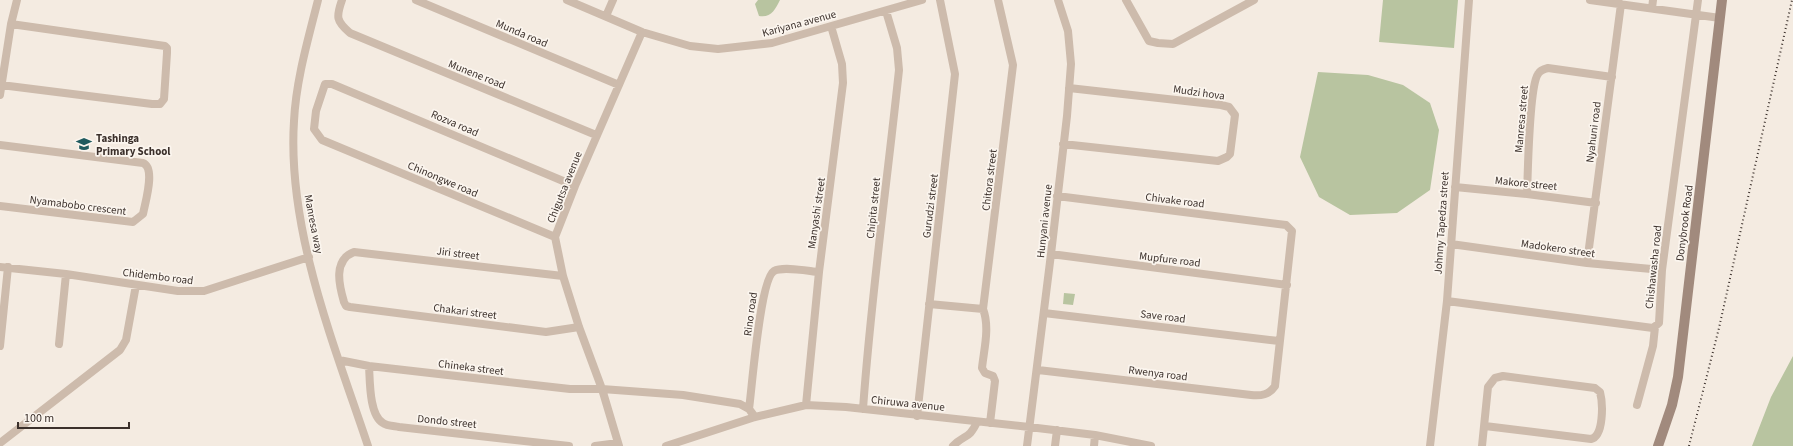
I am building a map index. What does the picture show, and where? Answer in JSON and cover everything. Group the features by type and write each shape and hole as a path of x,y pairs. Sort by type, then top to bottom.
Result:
{"street":[{"path":"0,95 11,24 17,0"},
{"name":"Manresa way","path":"318,0 299,74 294,121 293,147 295,178 301,226 309,257 339,360 368,446"},
{"name":"Munene road","path":"342,0 338,14 340,25 350,33 596,135"},
{"name":"Munda road","path":"416,0 620,85"},
{"name":"Kariyana avenue","path":"567,0 642,32 690,46 718,49 772,43 886,11 918,0"},
{"path":"606,16 614,0"},
{"name":"Gurudzi street","path":"916,416 955,74 940,0"},
{"name":"Chitora street","path":"990,423 995,380 994,376 985,373 982,368 986,324 986,317 983,309 1013,65 998,0"},
{"name":"Hunyani avenue","path":"1027,446 1038,370 1071,64 1068,31 1058,0"},
{"path":"1126,0 1150,41 1173,44 1254,0"},
{"name":"Johnny Tapedza street","path":"1430,446 1447,301 1469,0"},
{"path":"1590,0 1621,4 1653,4 1696,15 1720,18"},
{"name":"Chishawasha road","path":"1637,405 1653,346 1655,327 1659,323 1662,270 1698,0"},
{"name":"Donybrook Road","path":"1658,446 1672,405 1678,377 1722,0"},
{"name":"Nyahuni road","path":"1587,263 1621,4"},
{"name":"Chipita street","path":"863,409 869,326 881,239 899,70 897,48 886,11"},
{"path":"1,85 152,104 160,104 163,101 166,74 166,47 11,24"},
{"name":"Manyashi street","path":"806,405 819,272 843,83 842,64 831,26"},
{"name":"Chigutsa avenue","path":"619,445 602,389 579,327 563,276 555,237 596,135 620,85 642,32"},
{"name":"Manresa street","path":"1527,194 1532,103 1535,81 1538,74 1542,70 1548,68 1612,77"},
{"name":"Rozva road","path":"322,140 314,129 316,111 326,84 339,87 575,186"},
{"name":"Mudzi hova","path":"1063,144 1218,161 1230,154 1235,115 1229,107 1221,105 1069,88"},
{"name":"Chinongwe road","path":"322,140 555,237"},
{"name":"Nyamabobo crescent","path":"0,145 143,163 148,167 150,176 143,214 133,222 0,206"},
{"name":"Makore street","path":"1455,187 1596,203"},
{"name":"Chivake road","path":"1057,196 1282,224 1290,228 1292,231 1287,285"},
{"name":"Madokero street","path":"1451,244 1587,263 1662,270"},
{"name":"Jiri street","path":"348,307 346,306 343,297 338,274 342,261 350,253 356,252 563,276"},
{"name":"Mupfure road","path":"1051,254 1287,285"},
{"name":"Chidembo road","path":"4,267 66,274 178,291 204,291 309,257"},
{"path":"0,341 4,267"},
{"name":"Rino road","path":"749,409 761,310 764,291 769,276 774,271 781,268 819,272"},
{"path":"59,344 66,274"},
{"path":"0,443 120,350 126,340 136,285"},
{"path":"1280,341 1287,285"},
{"path":"1447,301 1655,327"},
{"path":"929,304 983,309"},
{"name":"Chakari street","path":"348,307 546,332 579,327"},
{"name":"Save road","path":"1044,313 1280,341"},
{"name":"Rwenya road","path":"1038,370 1251,395 1264,395 1274,388 1280,341"},
{"name":"Chineka street","path":"339,360 369,366 570,389 602,389 683,395 740,404 749,409"},
{"name":"Dondo street","path":"369,366 371,400 378,418 384,423 399,427 569,446"},
{"path":"1482,446 1484,426 1488,387 1495,378 1503,376 1595,388 1600,392 1602,414 1599,433 1591,439 1484,426"},
{"name":"Chiruwa avenue","path":"666,446 756,417 806,405 863,409 916,416 1057,430 1095,435 1149,446"},
{"path":"749,409 756,417"},
{"path":"953,446 972,432 977,422"},
{"path":"1055,446 1057,430"},
{"path":"1094,446 1095,435"},
{"path":"595,446 619,445"}],"green space":[{"path":"758,0 780,0 770,14 767,16 759,16 755,4"},
{"path":"1383,0 1458,0 1454,48 1379,42"},
{"path":"1318,72 1368,75 1403,85 1430,103 1439,130 1430,190 1397,213 1350,215 1319,197 1300,157"},
{"path":"1064,293 1075,294 1073,305 1063,304"},
{"path":"1793,356 1793,446 1752,446 1771,397"}],"railway":[{"path":"1689,446 1719,328 1792,0"}],"place":[{"name":"Tashinga Primary School","path":"84,144"}]}
